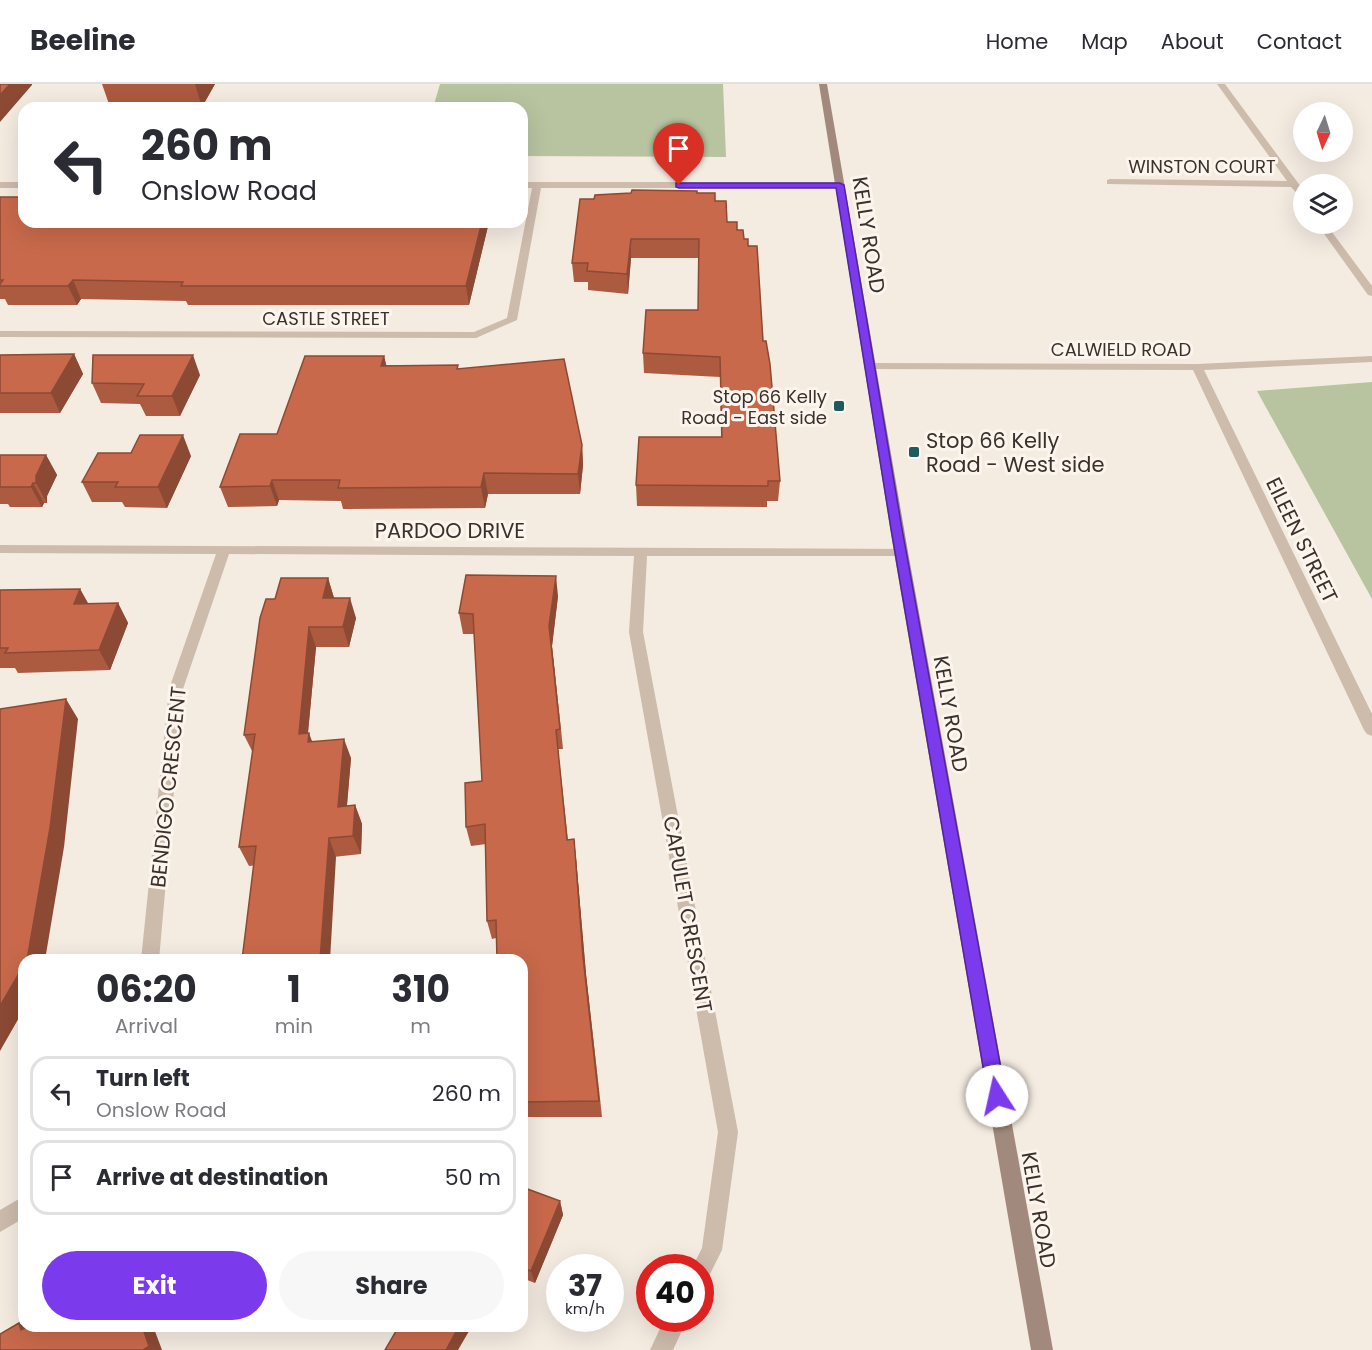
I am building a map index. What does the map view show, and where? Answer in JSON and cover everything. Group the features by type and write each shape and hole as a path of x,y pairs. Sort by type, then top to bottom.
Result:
{"street":[{"name":"KELLY ROAD","path":"823,84 901,552 1042,1350"},
{"path":"1221,84 1293,183"},
{"name":"WINSTON COURT","path":"1110,182 1293,184"},
{"path":"0,185 18,185"},
{"path":"528,185 840,185"},
{"name":"CASTLE STREET","path":"0,334 476,335 512,320 537,185"},
{"path":"1328,234 1372,293"},
{"name":"CALWIELD ROAD","path":"869,366 1197,367 1372,359"},
{"name":"EILEEN STREET","path":"1197,367 1372,730"},
{"name":"PARDOO DRIVE","path":"0,549 901,552"},
{"name":"BENDIGO CRESCENT","path":"151,954 176,689 224,550"},
{"name":"CAPULET CRESCENT","path":"641,552 636,632 728,1132 710,1254"},
{"path":"0,1222 18,1210"},
{"path":"661,1350 670,1332"}],"green space":[{"path":"440,84 723,84 726,157 528,156 528,102 435,102"},
{"path":"1372,382 1372,599 1257,391"}],"building":[{"path":"0,84 10,84 0,95"},
{"path":"632,190 715,193 715,201 726,201 727,222 737,222 737,230 743,230 744,239 748,239 748,246 757,246 763,341 766,341 770,364 780,481 768,481 768,486 636,485 639,437 722,437 720,357 643,353 646,310 698,310 699,239 631,239 627,274 587,271 588,263 572,263 580,199 594,199 595,195 631,193"},
{"path":"0,197 18,197 18,228 480,228 466,286 181,286 183,282 73,280 68,286 0,286 3,280 0,280"},
{"path":"74,354 51,393 0,393 0,355"},
{"path":"93,355 193,355 172,396 137,396 144,384 92,383"},
{"path":"305,356 384,356 381,366 458,365 457,369 564,359 582,445 578,474 484,473 481,487 338,488 340,480 272,480 270,486 220,487 240,434 277,434"},
{"path":"140,435 183,435 158,487 115,487 118,482 82,482 98,453 131,453"},
{"path":"0,455 46,455 36,476 36,483 33,483 31,487 0,487"},
{"path":"466,575 556,576 549,626 560,729 556,730 567,840 574,839 583,957 599,1101 528,1102 528,954 497,954 496,920 487,921 485,824 466,827 465,783 482,781 473,614 459,613"},
{"path":"281,578 328,578 323,598 350,598 343,627 309,627 299,734 309,733 308,742 344,739 338,807 355,805 353,836 329,838 320,954 243,954 256,846 239,847 255,734 244,735 260,618 266,599 275,599"},
{"path":"80,589 74,604 118,603 99,650 5,653 8,648 0,648 0,590"},
{"path":"66,699 50,828 28,954 18,954 18,975 0,1006 0,709"},
{"path":"528,1189 560,1201 531,1271 528,1270"},
{"path":"18,1324 18,1332 144,1332 149,1346 143,1350 0,1350 0,1334"},
{"path":"396,1332 456,1332 446,1350 385,1350"}],"place":[{"name":"Stop 66 Kelly Road - East side","path":"839,406"},
{"name":"Stop 66 Kelly Road - West side","path":"914,452"}],"route":[{"path":"679,185 840,185 897,529 997,1096"}]}
